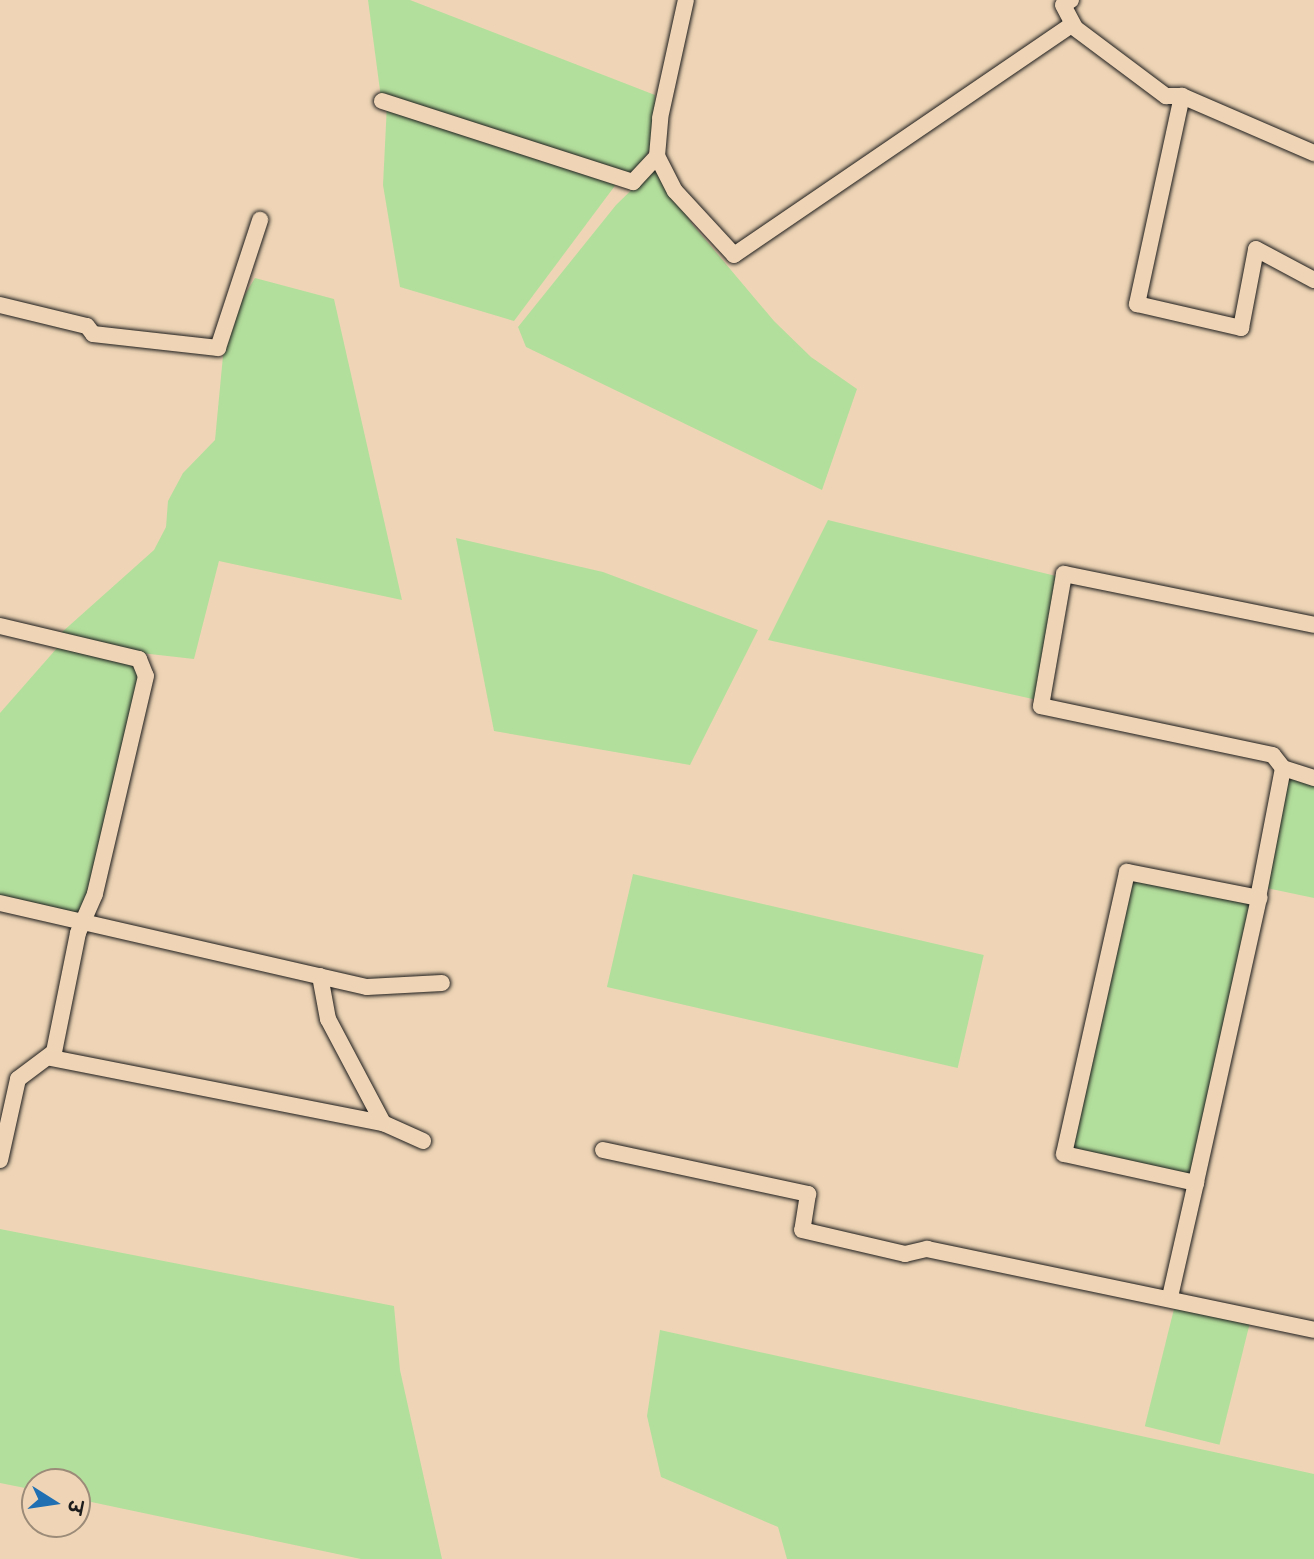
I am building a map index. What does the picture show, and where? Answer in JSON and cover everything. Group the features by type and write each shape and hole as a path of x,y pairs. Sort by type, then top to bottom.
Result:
{"street":[{"path":"686,0 660,118 657,156 675,191 734,255 1072,24"},
{"path":"1071,0 1063,5 1072,24 1166,96 1182,96 1314,153"},
{"path":"1182,96 1137,304 1241,328 1256,249 1314,280"},
{"path":"382,101 633,182 657,156"},
{"path":"0,305 87,326 93,334 218,348 260,220"},
{"path":"1314,625 1064,574 1041,706 1273,755 1283,768 1314,778"},
{"path":"0,626 139,659 145,669 95,894 84,920 51,1058"},
{"path":"1170,1297 1258,898 1283,768"},
{"path":"1196,1183 1064,1154 1127,872 1258,898"},
{"path":"0,903 367,986 442,984"},
{"path":"320,976 328,1019 383,1123"},
{"path":"0,1160 18,1079 51,1058 383,1123 423,1141"},
{"path":"603,1150 808,1194 802,1230 905,1254 927,1249 1170,1297 1314,1330"}],"green space":[{"path":"368,0 410,0 655,95 654,143 632,178 381,98"},
{"path":"387,104 620,179 514,321 400,287 383,185"},
{"path":"654,168 693,225 774,321 811,357 857,389 822,490 526,347 518,327 616,205"},
{"path":"255,278 334,299 402,600 219,561 194,659 132,652 61,633 154,550 166,527 168,501 183,473 215,440 224,345 235,311"},
{"path":"828,520 1060,577 1037,700 768,640"},
{"path":"456,538 603,572 758,630 690,765 494,731"},
{"path":"57,648 136,662 139,674 82,915 0,897 0,713"},
{"path":"1288,777 1314,784 1314,898 1267,888"},
{"path":"633,874 984,955 958,1068 607,987"},
{"path":"1130,876 1255,903 1196,1179 1071,1153"},
{"path":"0,1229 394,1306 400,1370 442,1559 361,1559 91,1502 91,1468 21,1468 21,1487 0,1483"},
{"path":"1176,1301 1251,1320 1220,1445 1145,1426"},
{"path":"660,1330 1314,1474 1314,1559 787,1559 778,1527 661,1477 647,1416"}]}
